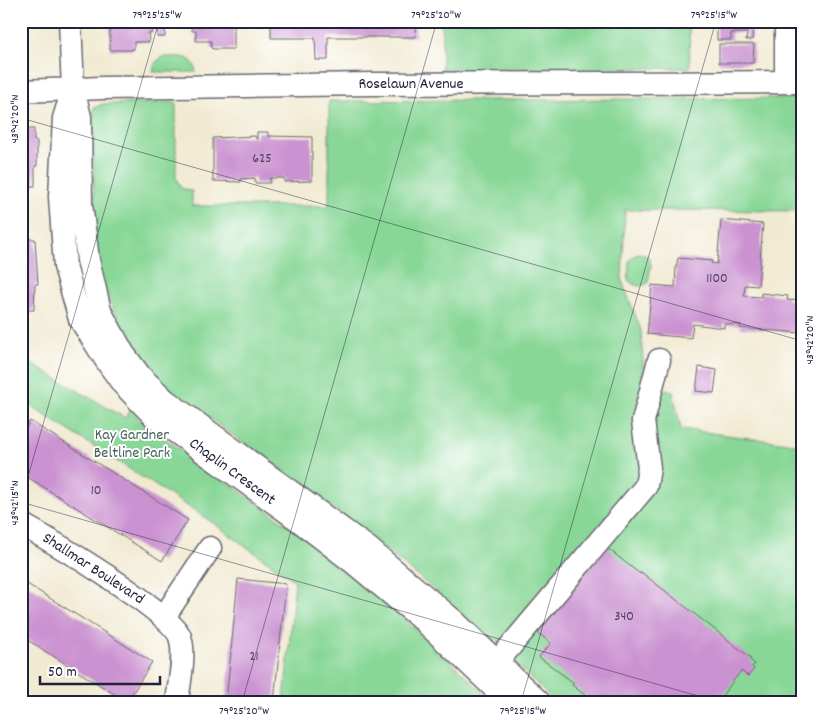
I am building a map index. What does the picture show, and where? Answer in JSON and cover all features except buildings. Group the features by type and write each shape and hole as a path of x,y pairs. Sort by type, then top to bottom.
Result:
{"street":[{"name":"Chaplin Crescent","path":"70,21 73,89 80,117 81,204 88,260 100,311 123,353 141,378 165,400 361,556 462,628 539,702"},
{"path":"786,21 794,82"},
{"name":"Roselawn Avenue","path":"21,90 372,84 794,82"},
{"name":"Chaplin Crescent","path":"73,89 64,118 60,197 66,266 80,319 108,363 123,384 155,417 297,518 361,556 424,621 509,702"},
{"path":"73,294 95,289"},
{"path":"503,655 646,486 649,468 643,421 659,360"},
{"name":"Shallmar Boulevard","path":"21,524 106,577 164,617 175,628 180,638 182,657 177,702"},
{"path":"164,617 210,548"}],"green space":[{"path":"442,21 689,21 690,68 442,70"},
{"path":"162,57 184,57 192,62 196,72 153,72 155,63"},
{"path":"802,98 802,211 625,210 622,281 641,330 644,379 673,392 681,429 802,445 802,702 555,702 496,644 419,577 340,513 165,386 153,372 124,329 109,298 98,264 95,232 92,115 94,108 103,104 176,102 176,178 181,188 192,191 192,206 329,206 329,101"},
{"path":"638,253 648,256 651,265 648,283 640,286 628,280 629,261"},
{"name":"Kay Gardner Beltline Park","path":"21,358 125,418 131,409 141,422 271,513 347,570 422,634 493,702 284,702 295,581 200,514 21,400"}]}
